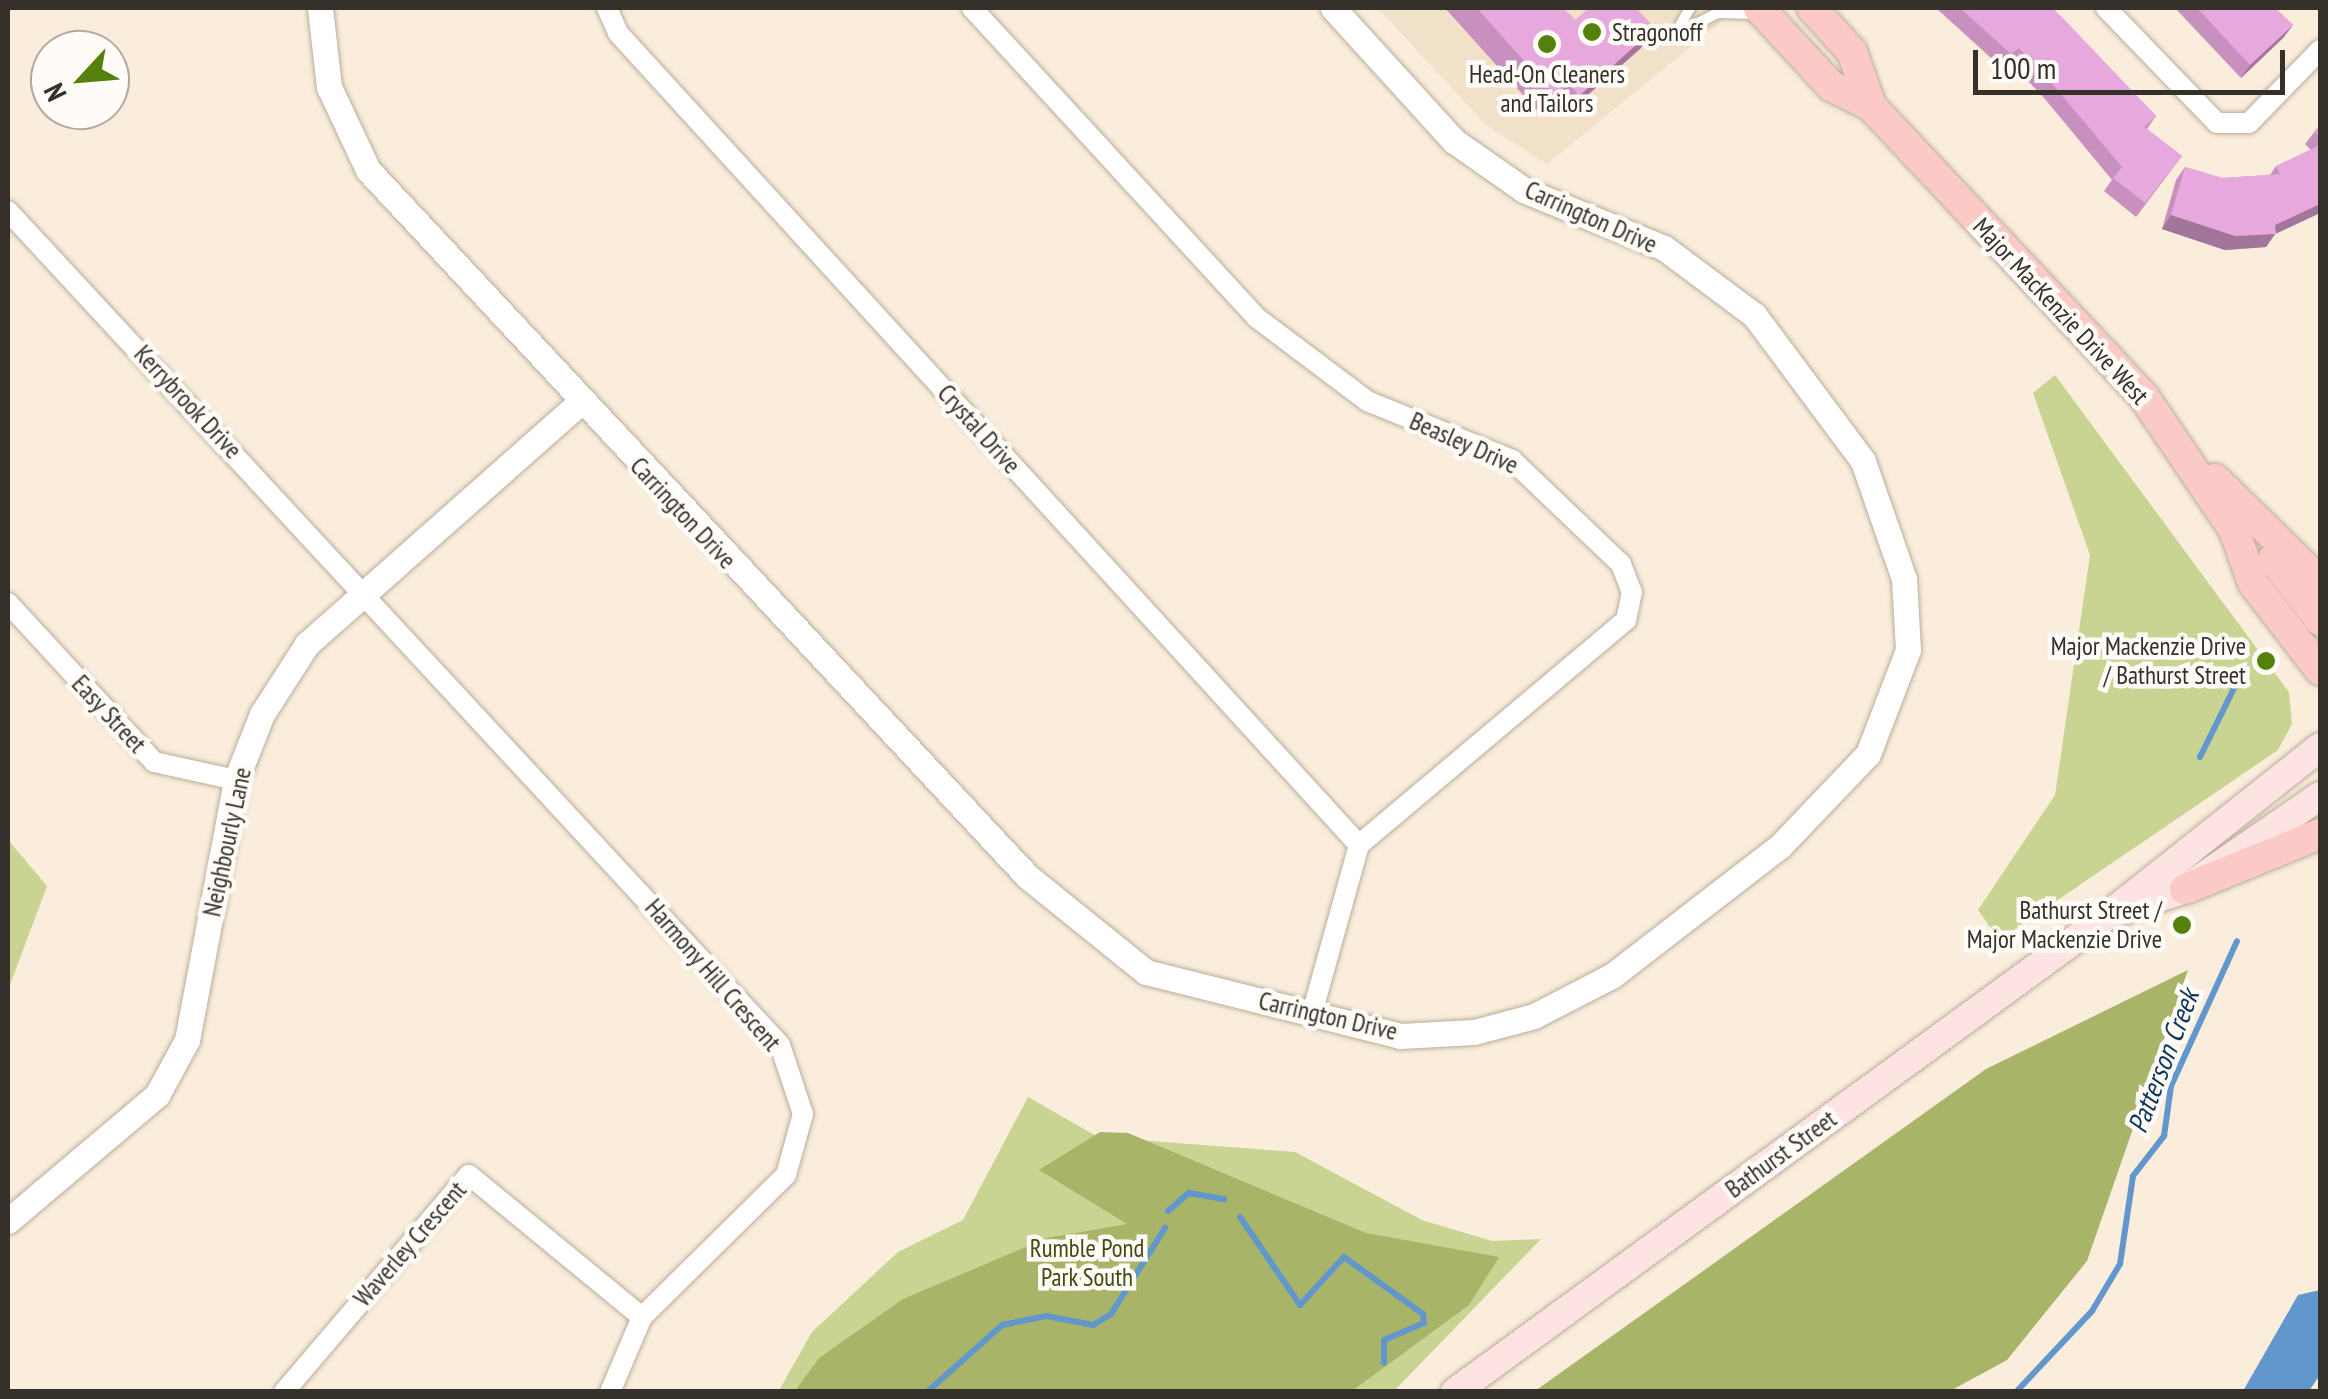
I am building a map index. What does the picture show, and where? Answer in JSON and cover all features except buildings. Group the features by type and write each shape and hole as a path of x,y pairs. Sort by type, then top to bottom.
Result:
{"main road":[{"name":"Major MacKenzie Drive West","path":"1812,8 1852,52 1870,106"},
{"name":"Major MacKenzie Drive West","path":"1762,11 1831,86 1870,106 2144,397 2234,530 2253,582 2320,670"},
{"path":"2176,444 2320,582"},
{"name":"Major MacKenzie Drive West","path":"2234,530 2277,562 2320,620"},
{"name":"Bathurst Street","path":"1455,1392 2106,916 2320,747"},
{"name":"Bathurst Street","path":"2106,916 2185,888 2320,796"},
{"path":"2185,888 2320,834"}],"street":[{"name":"Carrington Drive","path":"320,8 329,87 368,170 579,403 1027,876 1146,972 1400,1036 1474,1032 1534,1016 1613,975 1780,846 1868,754 1908,650 1904,579 1863,462 1754,315 1664,248 1524,190 1454,141 1333,8"},
{"name":"Crystal Drive","path":"606,8 618,33 1359,844"},
{"name":"Beasley Drive","path":"972,8 1256,318 1367,402 1512,460 1621,564 1632,592 1626,620 1359,844"},
{"path":"2106,8 2217,124 2249,123 2320,50"},
{"name":"Kerrybrook Drive","path":"8,211 369,592"},
{"name":"Neighbourly Lane","path":"8,1221 157,1095 188,1040 236,780 262,714 307,644 579,403"},
{"name":"Harmony Hill Crescent","path":"369,592 780,1045 803,1114 786,1175 642,1317 610,1392"},
{"name":"Easy Street","path":"8,604 154,762 236,780"},
{"path":"1312,1013 1359,844"},
{"name":"Waverley Crescent","path":"284,1392 469,1175 642,1317"}],"lane":[{"path":"1690,8 1674,35 1718,12 1762,11"}],"shaded area":[{"path":"1378,8 1737,9 1547,164 1486,125"}],"green space":[{"path":"2055,375 2289,692 2292,724 2278,750 1999,940 1978,910 2055,795 2090,555 2033,393"},
{"path":"8,840 47,886 8,990"},
{"path":"2188,970 2087,1261 2007,1360 1950,1391 1535,1391 1986,1069"},
{"name":"Rumble Pond Park South","path":"1028,1097 1098,1137 1295,1152 1422,1220 1492,1241 1541,1239 1394,1391 778,1392 812,1332 898,1252 963,1220"},
{"name":"Rumble Pond Park South","path":"1100,1132 1128,1133 1366,1233 1499,1257 1469,1305 1352,1391 795,1391 819,1358 903,1299 1047,1238 1127,1224 1039,1170"}],"water":[{"path":"2320,1290 2320,1375 2309,1391 2243,1391 2298,1295"}],"waterway":[{"name":"Patterson Creek","path":"2200,757 2242,672"},
{"name":"Patterson Creek","path":"2016,1392 2092,1311 2120,1264 2133,1176 2164,1136 2171,1086 2237,941"},
{"name":"Patterson Creek","path":"1168,1211 1189,1193 1224,1199"},
{"name":"Patterson Creek","path":"1240,1217 1300,1305 1344,1257 1423,1314 1424,1323 1384,1340 1384,1363"},
{"name":"Patterson Creek","path":"927,1392 1002,1325 1046,1316 1093,1325 1111,1314 1165,1228"}],"place":[{"name":"Stragonoff","path":"1592,32"},
{"name":"Head-On Cleaners and Tailors","path":"1547,44"},
{"name":"Major Mackenzie Drive / Bathurst Street","path":"2266,661"},
{"name":"Bathurst Street / Major Mackenzie Drive","path":"2182,925"}]}
